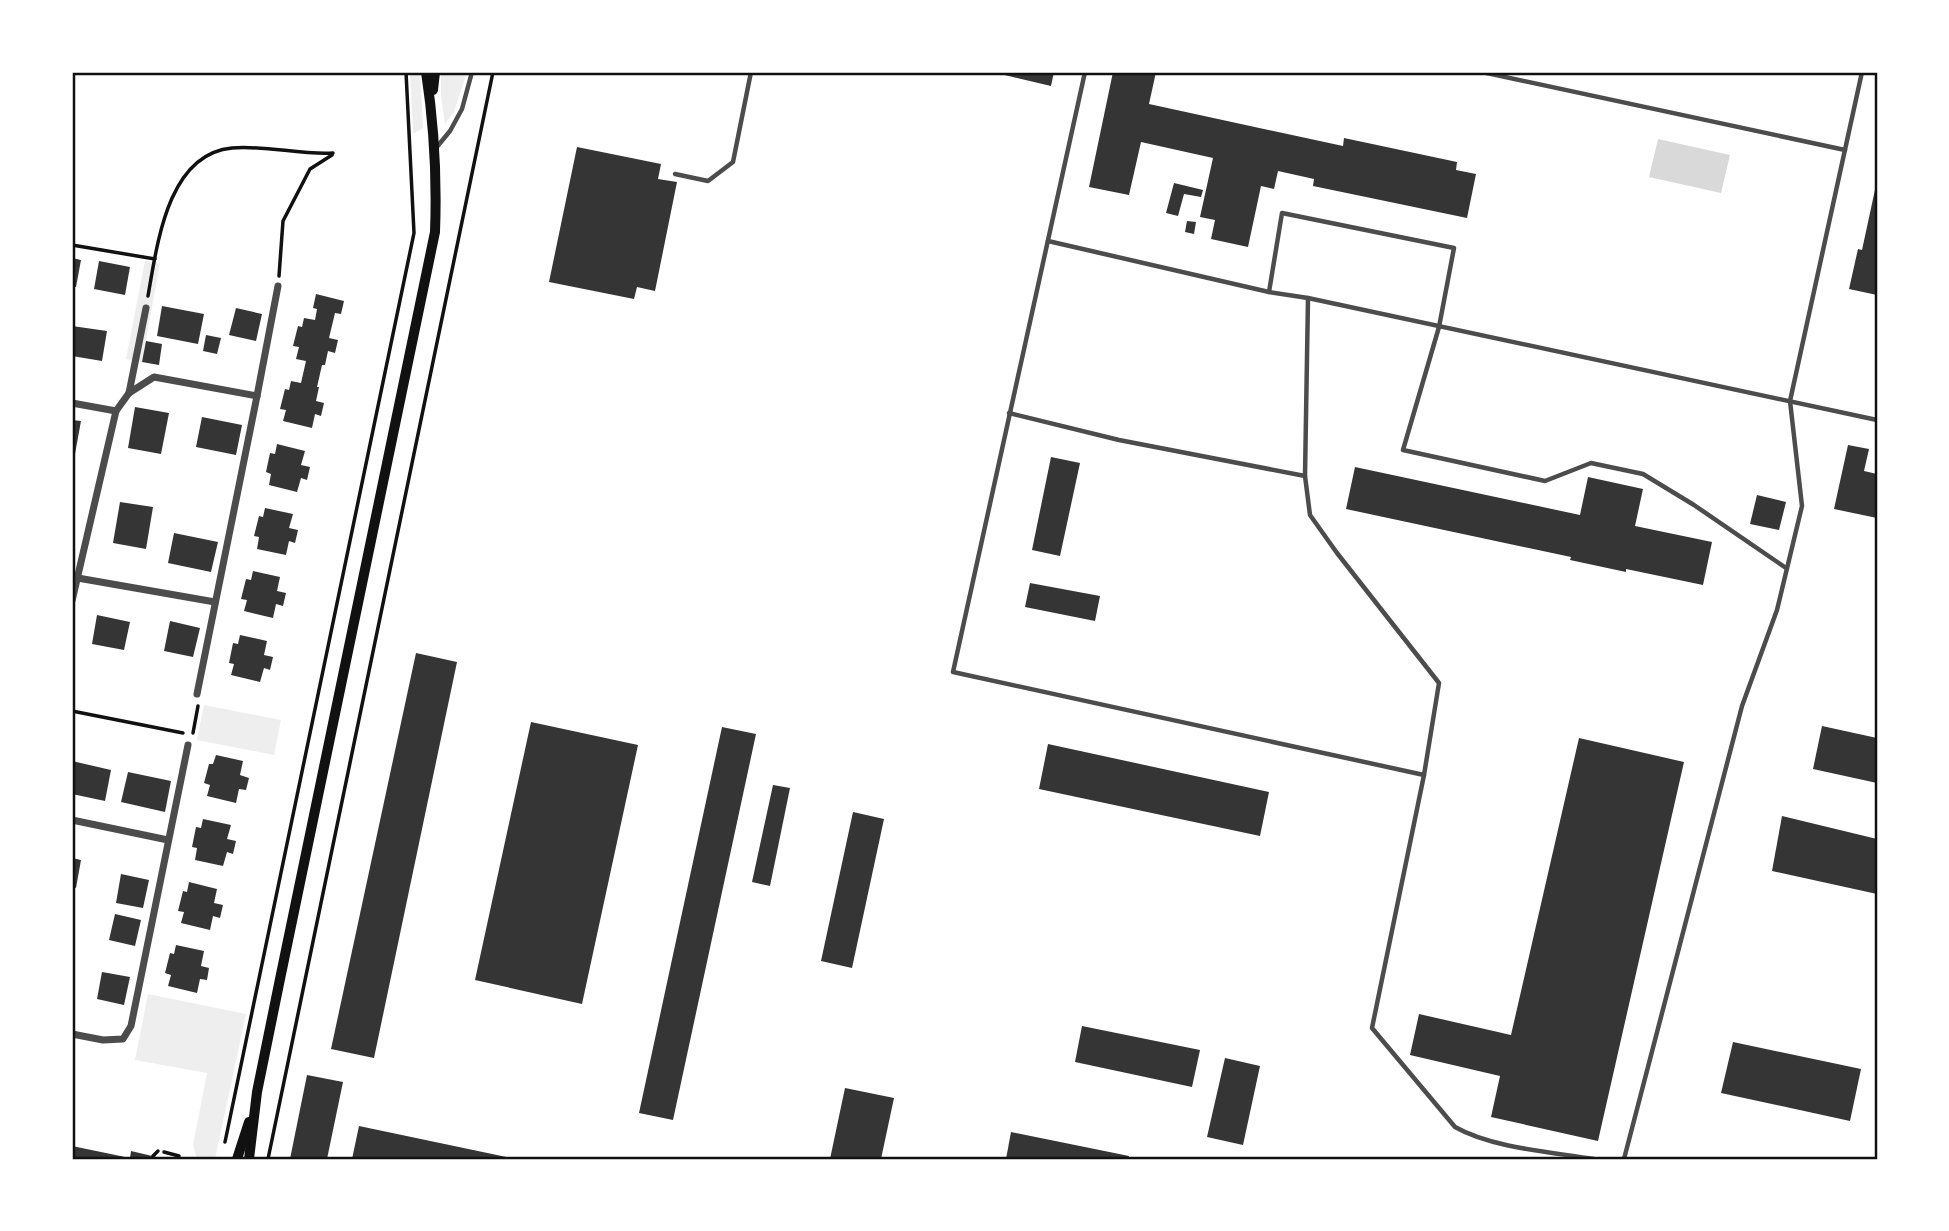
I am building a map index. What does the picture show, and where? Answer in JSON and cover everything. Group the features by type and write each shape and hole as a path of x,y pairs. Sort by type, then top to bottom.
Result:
{"main road":[{"path":"426,72 432,107"},
{"path":"237,1159 257,1092 426,282 435,232 437,191 432,107 435,72"},
{"path":"249,1159 257,1092"}],"street":[{"path":"197,694 278,286"},
{"path":"129,393 146,308"},
{"path":"72,601 74,577 116,411 129,393 154,377 257,397"},
{"path":"72,403 116,411"},
{"path":"74,577 215,602"},
{"path":"72,1034 103,1040 123,1039 131,1026 188,745"},
{"path":"72,820 168,840"}],"lane":[{"path":"433,152 463,109 472,72"},
{"path":"675,174 708,181 733,162 751,72"},
{"path":"1085,72 953,672 1424,775"},
{"path":"1482,72 1845,150"},
{"path":"1624,1159 1742,706 1777,610 1802,506 1790,401 1862,72"},
{"path":"1269,292 1282,213 1454,248 1439,327 1403,450 1545,481 1591,463 1643,474 1694,505 1786,568"},
{"path":"1048,241 1269,292 1308,298 1877,421"},
{"path":"1308,298 1305,476 1310,515 1439,683 1424,775 1373,1028 1455,1127 1482,1139 1594,1159"},
{"path":"1009,413 1119,440 1305,476"}],"path":[{"path":"224,1146 414,233 405,72"},
{"path":"268,1159 493,72"},
{"path":"146,308 164,219 174,190 193,166 211,153 231,148 333,153 310,169 284,221 278,286"},
{"path":"72,245 155,259"},
{"path":"188,745 192,741 199,702 197,694"},
{"path":"72,711 193,735"},
{"path":"153,1156 158,1151"},
{"path":"164,1152 179,1156 178,1159"}],"shaded area":[{"path":"410,72 420,72 423,128 413,134"},
{"path":"441,72 467,72 454,112 445,124 441,96"},
{"path":"1658,139 1730,155 1721,193 1649,177"},
{"path":"145,261 160,263 142,362 126,359"},
{"path":"204,705 281,720 274,755 197,740"},
{"path":"148,994 246,1014 215,1159 197,1159 193,1145 207,1073 135,1060"}],"building":[{"path":"992,72 1054,72 1051,86"},
{"path":"1113,72 1156,72 1149,104 1343,146 1344,138 1457,162 1456,170 1476,174 1467,218 1313,186 1314,179 1278,171 1274,189 1261,186 1248,247 1211,239 1215,220 1200,217 1213,158 1141,142 1129,195 1089,187"},
{"path":"577,147 661,164 658,179 677,182 655,291 637,287 634,299 549,282"},
{"path":"1174,183 1203,190 1201,197 1184,194 1178,216 1166,213"},
{"path":"1876,185 1877,295 1849,289 1858,249 1862,250"},
{"path":"1187,221 1196,222 1194,234 1185,232"},
{"path":"72,258 81,260 76,287 72,287"},
{"path":"99,261 130,267 125,295 94,289"},
{"path":"316,294 344,301 341,314 335,313 329,338 338,340 335,353 328,351 317,387 316,401 324,403 321,416 315,414 312,428 283,421 286,410 280,409 285,389 289,390 291,381 301,383 306,361 296,359 299,347 293,346 298,326 302,327 304,318 315,320 317,309 313,308"},
{"path":"162,306 204,314 198,344 157,336"},
{"path":"236,308 262,314 256,341 229,335"},
{"path":"72,326 107,331 102,361 72,356"},
{"path":"206,335 221,338 217,354 203,351"},
{"path":"146,341 162,344 159,365 142,362"},
{"path":"135,407 169,413 161,454 128,448"},
{"path":"202,417 242,425 236,455 196,447"},
{"path":"72,420 81,421 73,465 72,465"},
{"path":"277,444 305,451 301,465 310,467 307,480 301,478 297,492 269,485 271,474 266,472 270,453 275,454"},
{"path":"1848,445 1869,449 1864,471 1877,474 1877,518 1834,509"},
{"path":"1051,457 1080,463 1060,556 1032,550"},
{"path":"1355,467 1580,515 1588,477 1643,489 1635,526 1712,542 1703,585 1626,569 1626,572 1570,560 1571,557 1346,509"},
{"path":"1757,495 1786,502 1779,530 1750,524"},
{"path":"120,502 153,507 146,549 113,543"},
{"path":"265,508 293,514 289,528 298,530 295,543 289,541 286,555 257,549 259,537 254,536 259,516 263,517"},
{"path":"174,533 218,542 211,572 168,563"},
{"path":"253,571 280,577 277,591 286,593 283,606 276,604 273,618 244,611 247,600 241,599 246,579 251,580"},
{"path":"1030,583 1100,596 1095,621 1025,607"},
{"path":"97,615 130,622 124,650 92,644"},
{"path":"170,621 200,628 193,657 164,651"},
{"path":"240,635 267,641 264,655 273,657 270,670 264,668 260,682 231,675 234,664 229,663 233,643 238,644"},
{"path":"416,653 457,662 374,1058 331,1049"},
{"path":"531,722 638,745 582,1004 475,980"},
{"path":"1822,726 1877,738 1877,783 1813,769"},
{"path":"722,727 756,734 673,1120 639,1113"},
{"path":"1579,738 1684,762 1598,1141 1491,1117 1500,1076 1410,1055 1419,1014 1511,1035"},
{"path":"1048,744 1269,792 1260,836 1039,789"},
{"path":"216,755 243,761 240,775 249,778 246,790 239,789 236,803 207,796 210,785 204,783 209,764 213,764"},
{"path":"72,761 111,770 105,801 72,794"},
{"path":"128,772 171,781 165,812 121,802"},
{"path":"773,785 790,788 770,886 752,882"},
{"path":"853,812 884,819 852,968 821,961"},
{"path":"1782,816 1877,839 1877,894 1772,871"},
{"path":"203,819 231,825 227,839 236,841 233,854 227,852 223,866 195,860 197,848 192,847 196,827 201,828"},
{"path":"72,858 81,860 76,888 72,887"},
{"path":"121,874 149,880 143,908 116,903"},
{"path":"189,882 217,889 214,903 223,905 220,918 213,916 210,930 181,923 184,912 178,911 183,891 187,892"},
{"path":"115,914 141,920 135,946 109,940"},
{"path":"176,945 204,951 201,966 209,968 207,980 200,979 197,993 168,986 171,975 165,973 170,953 174,954"},
{"path":"102,972 130,977 124,1005 97,999"},
{"path":"1082,1026 1200,1050 1192,1087 1075,1062"},
{"path":"1733,1042 1861,1069 1850,1121 1721,1093"},
{"path":"1225,1058 1260,1066 1243,1145 1207,1137"},
{"path":"307,1075 343,1082 327,1159 290,1159"},
{"path":"845,1088 894,1098 881,1159 830,1159"},
{"path":"359,1126 511,1158 511,1159 352,1159"},
{"path":"1011,1132 1129,1156 1128,1159 1006,1159"},
{"path":"72,1146 130,1158 131,1151 165,1159 72,1159"}]}
